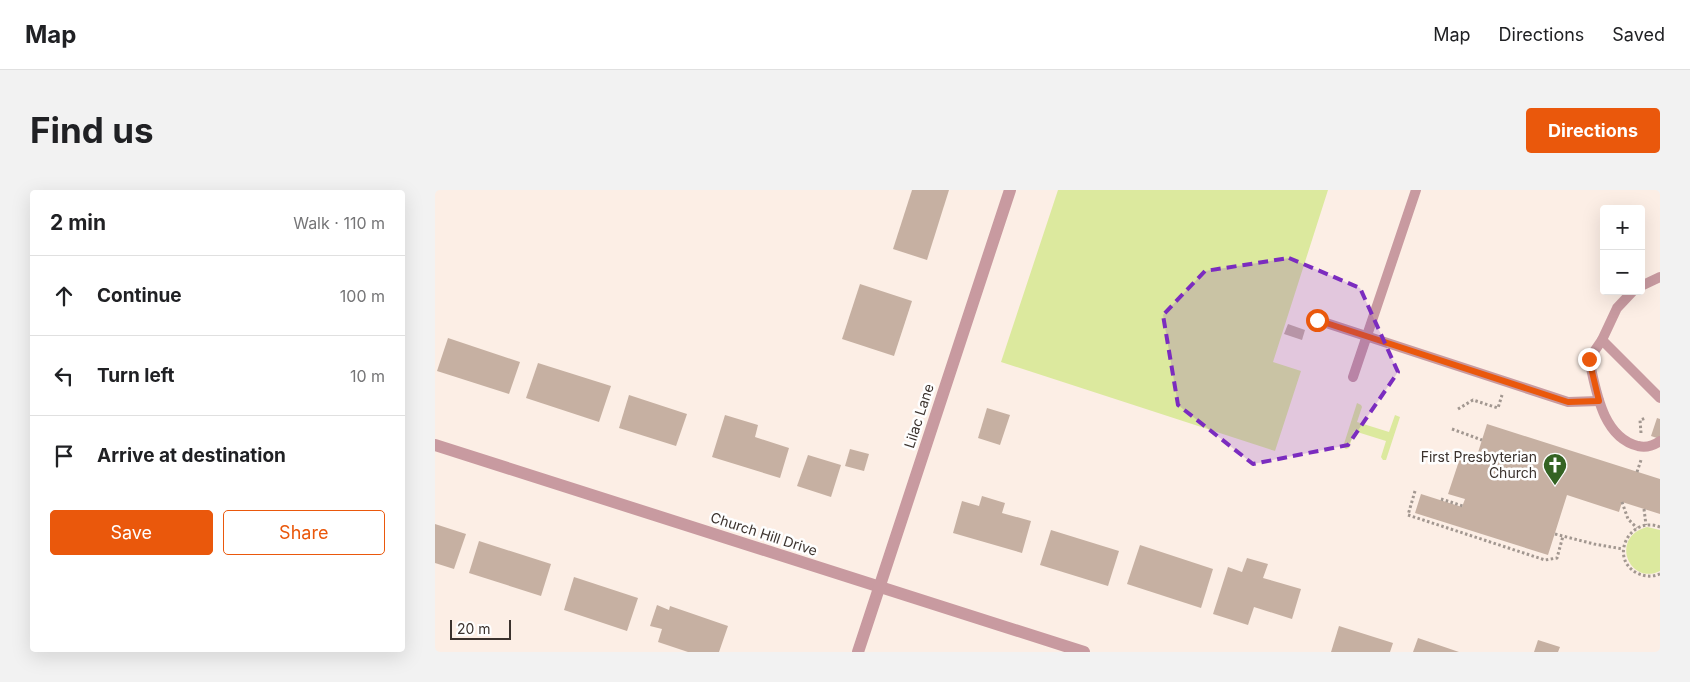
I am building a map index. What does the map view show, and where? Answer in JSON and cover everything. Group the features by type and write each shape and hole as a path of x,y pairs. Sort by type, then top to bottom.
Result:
{"street":[{"name":"Lilac Lane","path":"858,652 1010,190"},
{"name":"Church Hill Drive","path":"435,445 1084,652"}],"lane":[{"path":"1353,377 1416,190"},
{"path":"1645,284 1660,277"},
{"path":"1629,295 1617,308 1602,340 1589,359 1599,401 1615,432 1632,444 1641,446 1655,446 1660,441"},
{"path":"1317,320 1568,402 1599,401"},
{"path":"1602,340 1660,398"}],"path":[{"path":"1458,409 1473,400 1498,408 1503,394"},
{"path":"1643,440 1640,420 1646,418"},
{"path":"1452,429 1482,440"},
{"path":"1415,491 1408,515 1545,560 1557,558 1563,536"},
{"path":"1441,499 1463,506"},
{"path":"1622,502 1628,519 1637,528"},
{"path":"1644,509 1646,525"},
{"path":"1660,527 1646,525 1637,528 1626,538 1623,549 1626,563 1632,570 1648,577 1660,574"},
{"path":"1555,534 1623,549"}],"highlighted area":[{"path":"1289,258 1360,288 1398,372 1348,445 1253,464 1178,405 1163,315 1205,271"}],"green space":[{"path":"1058,190 1328,190 1273,362 1301,371 1275,451 1001,362"},
{"path":"1357,403 1362,407 1357,422 1389,432 1395,415 1400,417 1386,460 1383,460 1381,457 1386,441 1354,431 1349,448 1343,447"},
{"path":"1647,527 1660,530 1660,571 1649,574 1640,572 1632,566 1626,549 1629,540 1635,532"}],"building":[{"path":"912,190 949,190 927,260 893,249"},
{"path":"860,284 912,301 894,356 842,339"},
{"path":"1288,324 1305,330 1302,340 1284,334"},
{"path":"448,338 520,362 509,394 437,371"},
{"path":"538,363 611,386 599,422 526,398"},
{"path":"629,395 687,414 676,446 619,428"},
{"path":"987,408 1010,415 1000,445 978,438"},
{"path":"725,415 758,425 755,437 789,448 780,478 712,457"},
{"path":"1657,418 1660,419 1660,439 1651,436"},
{"name":"First Presbyterian Church","path":"1487,424 1660,479 1660,514 1622,502 1619,512 1567,495 1548,555 1415,513 1421,494 1462,507 1465,499 1448,494 1460,458 1475,462"},
{"path":"850,449 869,454 864,471 845,466"},
{"path":"808,455 841,465 831,497 797,486"},
{"path":"982,496 1005,503 1002,513 1031,521 1022,553 953,533 962,501 979,506"},
{"path":"435,524 466,534 454,569 435,563"},
{"path":"1051,530 1119,551 1108,586 1040,565"},
{"path":"479,541 551,564 541,596 469,573"},
{"path":"1140,545 1213,569 1201,608 1127,584"},
{"path":"1247,558 1268,564 1263,578 1301,589 1292,619 1254,607 1248,625 1213,614 1228,567 1242,572"},
{"path":"574,577 638,598 627,631 564,610"},
{"path":"657,605 669,610 670,606 728,626 719,652 688,652 658,642 662,629 650,626"},
{"path":"1339,626 1393,643 1390,652 1331,652"},
{"path":"1418,638 1459,652 1413,652"},
{"path":"1538,640 1560,647 1558,652 1534,652"}],"place":[{"name":"First Presbyterian Church","path":"1555,486"}],"route":[{"path":"1317,320 1568,402 1599,401 1589,359"}]}
